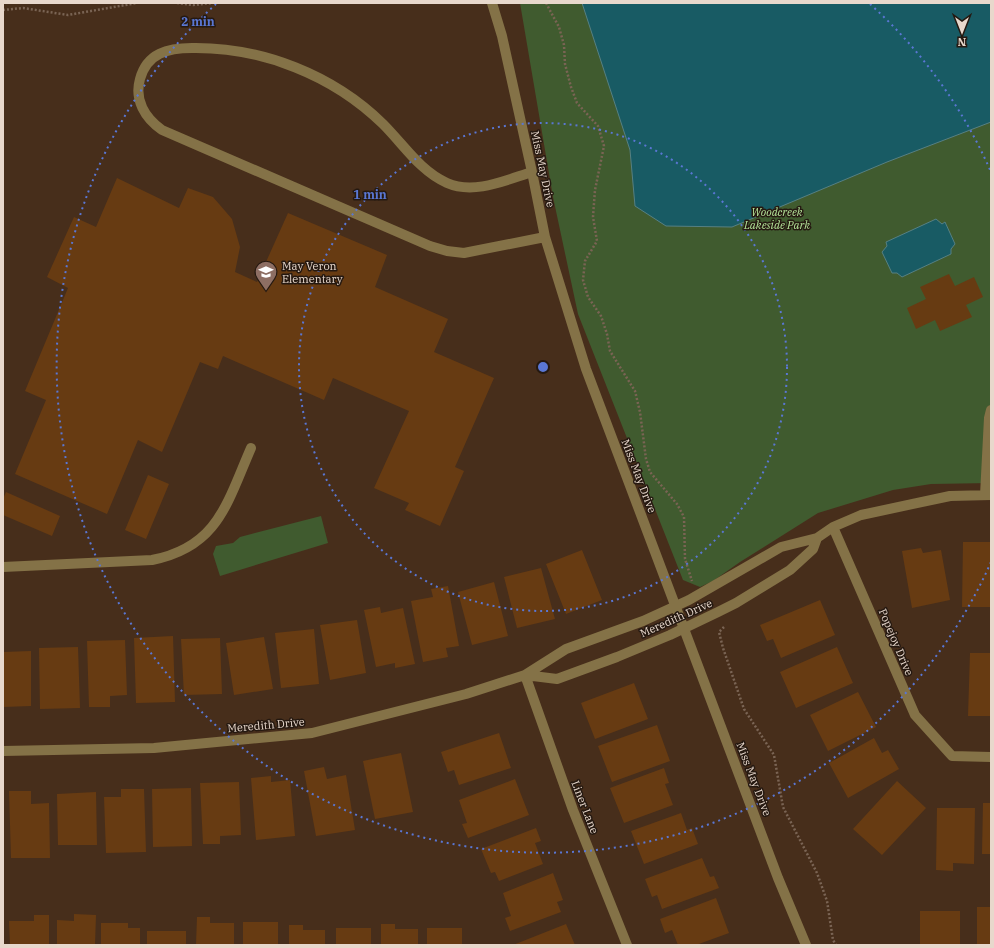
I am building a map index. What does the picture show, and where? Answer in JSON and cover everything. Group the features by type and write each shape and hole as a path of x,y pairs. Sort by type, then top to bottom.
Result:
{"street":[{"name":"Miss May Drive","path":"492,3 502,36 532,172 544,237 586,370 778,878 806,945"},
{"path":"532,172 487,186 469,188 448,184 432,175 378,120 359,103 338,88 313,75 286,64 260,56 232,50 175,48 166,50 151,60 144,68 140,78 138,88 141,108 154,124 162,130 430,246 447,252 464,253 544,237"},
{"path":"988,495 989,418 991,410"},
{"path":"3,567 152,560 165,558 178,553 202,537 222,514 251,448"},
{"name":"Meredith Drive","path":"3,751 154,748 312,733 466,694 525,676 566,649 643,621 710,588 781,547 817,538 833,527 861,515 950,496 988,495"},
{"name":"Popejoy Drive","path":"833,527 915,715 952,756 991,757"},
{"name":"Meredith Drive","path":"525,676 557,679 617,657 736,604 790,570 813,549 817,538"},
{"name":"Liner Lane","path":"525,676 573,810 627,945"}],"path":[{"path":"3,10 22,8 68,15 136,3"},
{"path":"177,3 193,5 213,3"},
{"path":"546,3 559,27 564,44 565,64 577,103 598,126 604,146 595,190 593,217 597,241 585,261 583,280 588,297 601,316 607,334 610,351 635,391 640,412 646,459 650,472 677,504 684,517 685,559 689,575 692,582 706,580 710,588"},
{"path":"718,612 724,628 719,632 723,648 744,709 774,755 783,807 817,873 827,901 833,940 836,945"}],"green space":[{"name":"Woodcreek Lakeside Park","path":"520,3 991,3 991,483 931,484 893,490 818,513 740,562 713,581 700,587 683,580 578,314 553,197"},
{"path":"321,516 328,543 220,576 213,554 216,546 233,543 240,537"}],"water":[{"path":"582,3 991,3 991,122 887,162 732,227 666,226 635,206 630,150"},
{"path":"936,219 942,224 945,222 955,244 951,249 951,254 902,277 897,273 892,273 882,252 887,246 886,242"}],"building":[{"path":"117,178 179,208 188,188 213,197 232,219 240,247 235,272 257,282 288,213 387,255 375,287 448,319 434,352 494,378 455,467 464,471 440,526 405,510 409,503 374,488 409,411 333,378 324,400 223,356 218,369 200,362 162,452 138,440 107,514 15,474 46,400 25,391 68,288 47,277 74,217 96,227"},
{"path":"949,274 955,286 974,277 983,297 966,305 972,317 940,331 935,320 916,329 907,308 926,299 920,287"},
{"path":"148,475 169,484 146,539 125,530"},
{"path":"6,492 60,516 52,536 3,515 3,499"},
{"path":"963,542 991,542 991,607 962,607"},
{"path":"921,548 923,553 941,550 950,600 912,608 902,551"},
{"path":"582,550 602,600 566,614 546,564"},
{"path":"541,568 555,619 517,628 504,577"},
{"path":"494,582 508,636 472,645 458,592"},
{"path":"448,586 459,646 446,648 448,657 423,662 411,601 433,597 431,589"},
{"path":"820,600 835,635 781,658 773,639 767,641 760,625"},
{"path":"380,607 381,613 403,608 415,664 395,668 395,663 376,667 364,610"},
{"path":"357,620 366,673 330,680 320,625"},
{"path":"314,629 319,684 281,688 275,633"},
{"path":"173,636 175,702 136,703 134,638"},
{"path":"264,637 273,689 234,695 226,643"},
{"path":"220,638 222,694 184,695 181,639"},
{"path":"125,640 127,695 110,696 110,707 89,707 87,641"},
{"path":"78,647 80,708 40,709 39,648"},
{"path":"837,647 853,683 796,708 780,672"},
{"path":"31,651 31,706 3,707 3,652"},
{"path":"970,653 991,653 991,716 968,716"},
{"path":"634,683 648,719 595,739 581,703"},
{"path":"858,692 876,727 828,751 810,715"},
{"path":"657,725 670,761 612,782 598,746"},
{"path":"499,733 511,768 459,785 454,770 448,772 441,752"},
{"path":"874,738 882,753 888,750 899,769 848,798 829,763"},
{"path":"401,753 413,812 375,819 363,761"},
{"path":"324,767 327,779 346,775 355,830 316,836 304,771"},
{"path":"664,768 669,783 665,784 673,805 624,823 610,788"},
{"path":"271,776 271,782 290,780 295,836 256,840 251,778"},
{"path":"515,779 529,815 468,838 462,824 467,823 459,800"},
{"path":"897,781 926,808 882,855 853,829"},
{"path":"239,782 241,835 220,836 220,844 203,844 200,783"},
{"path":"191,788 192,846 153,847 152,789"},
{"path":"121,789 144,789 146,852 106,853 104,797 121,797"},
{"path":"9,791 31,791 31,804 49,803 50,858 11,858"},
{"path":"96,792 97,845 58,845 57,794"},
{"path":"983,803 991,803 991,854 982,854"},
{"path":"937,808 975,808 974,864 953,863 953,871 936,870"},
{"path":"681,813 687,830 692,828 698,844 644,864 631,831"},
{"path":"536,828 541,841 535,843 543,864 499,881 495,872 491,873 481,849"},
{"path":"702,858 710,877 714,876 719,888 662,909 657,895 652,897 645,879"},
{"path":"553,873 563,900 557,902 561,912 510,931 505,918 511,916 503,893"},
{"path":"716,898 729,933 696,945 678,945 672,930 665,933 660,919"},
{"path":"977,907 991,907 991,945 977,945"},
{"path":"920,911 960,911 960,945 920,945"},
{"path":"74,914 96,915 95,945 57,945 57,920 74,921"},
{"path":"34,915 49,915 49,945 10,945 9,921 34,921"},
{"path":"197,917 210,917 210,923 234,923 234,945 196,945"},
{"path":"243,922 278,922 278,945 243,945"},
{"path":"101,923 128,923 128,928 140,928 140,945 101,945"},
{"path":"381,924 395,924 395,929 418,929 418,945 381,945"},
{"path":"566,924 575,945 513,945"},
{"path":"289,925 303,925 303,930 325,930 325,945 289,945"},
{"path":"336,928 371,928 371,945 336,945"},
{"path":"427,928 462,928 462,945 427,945"},
{"path":"147,931 186,931 186,945 147,945"}],"place":[{"name":"May Veron Elementary","path":"266,292"}]}
